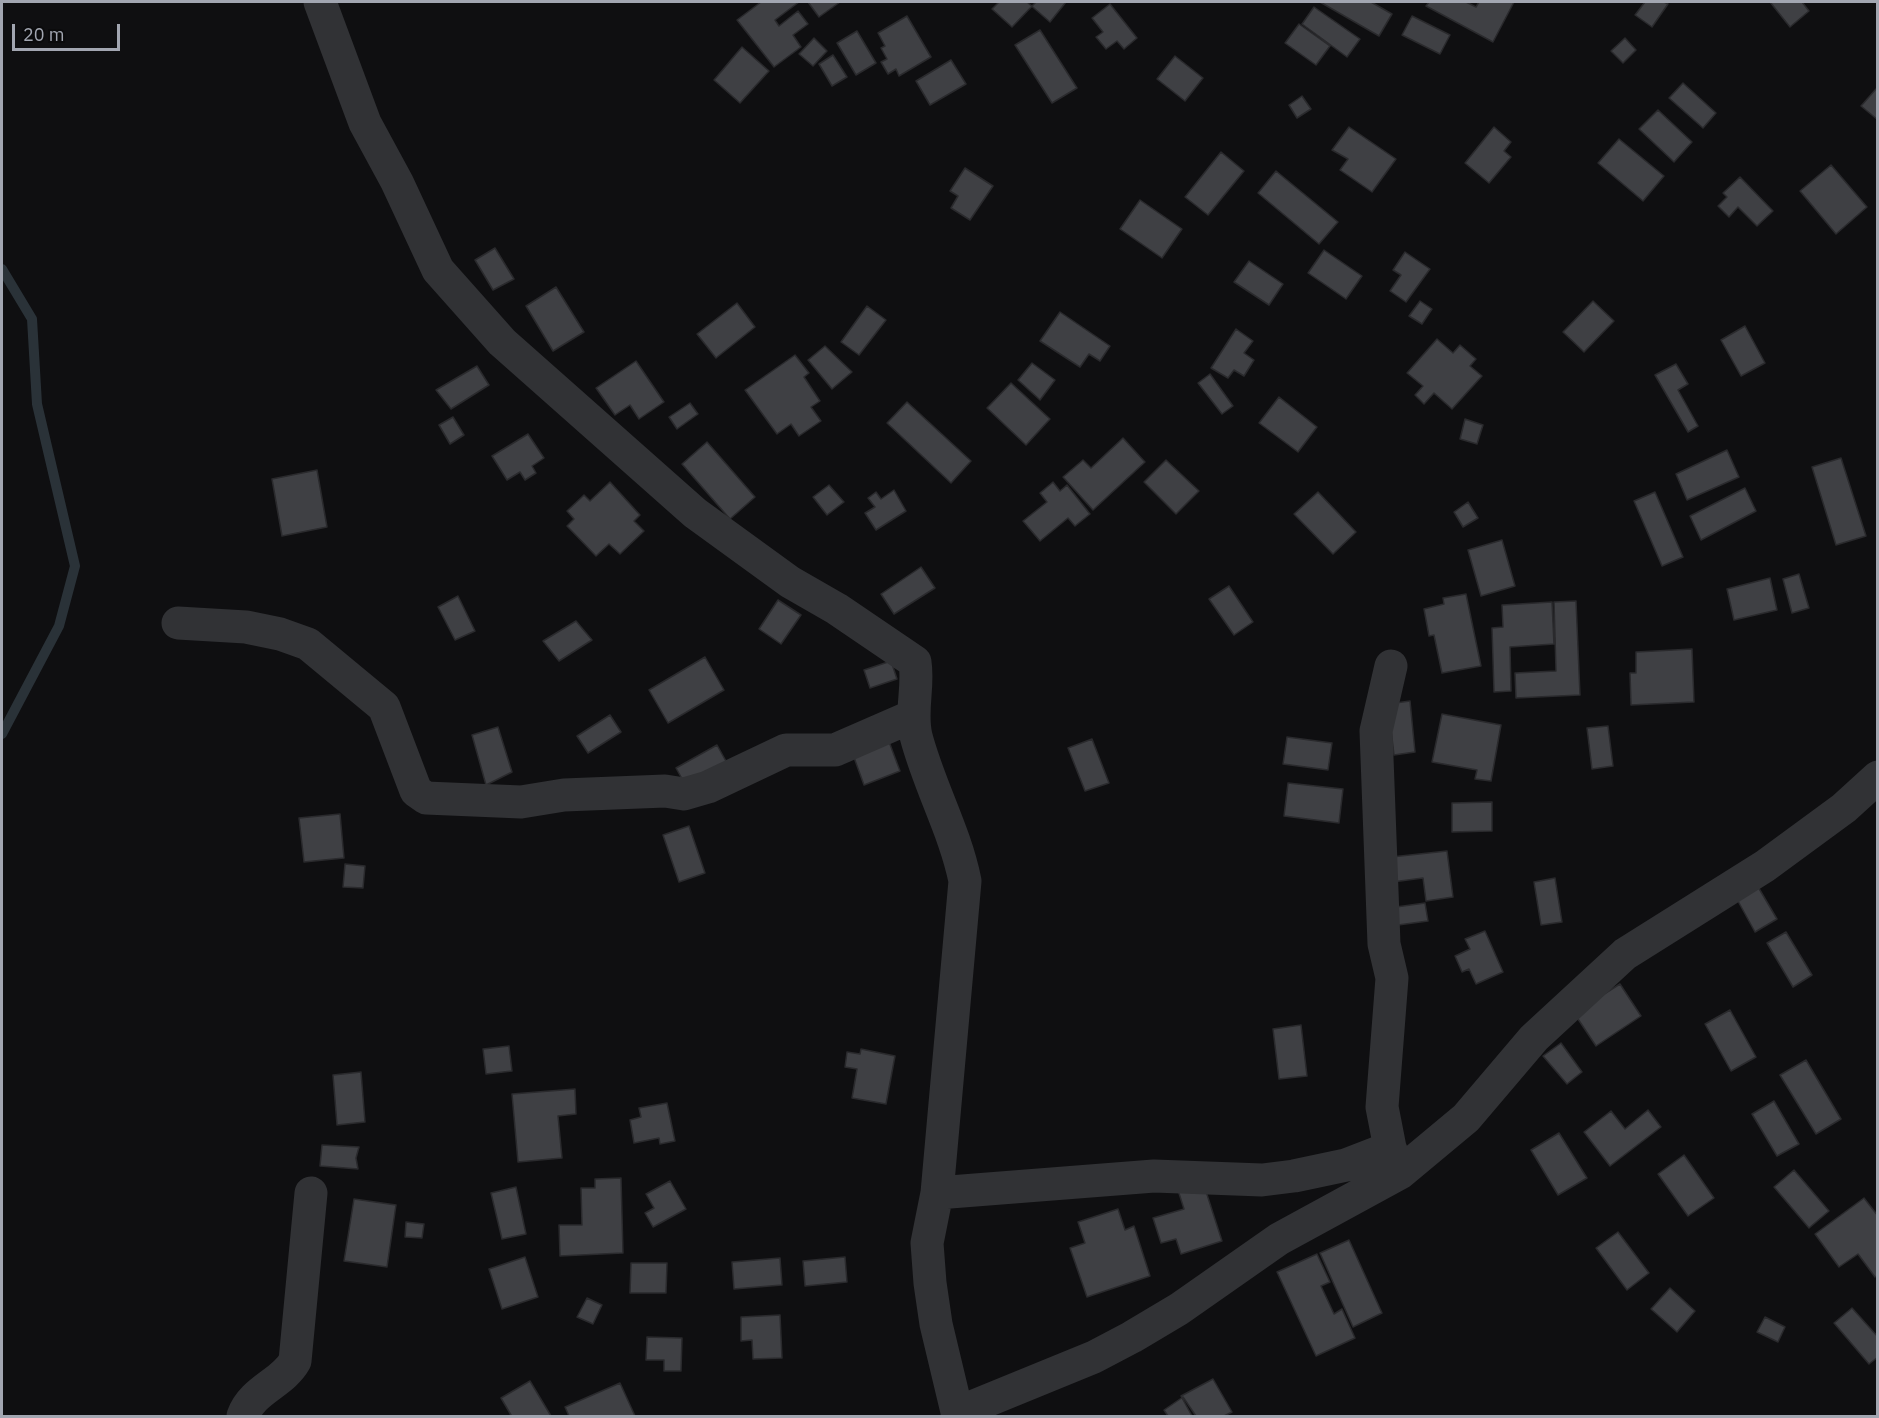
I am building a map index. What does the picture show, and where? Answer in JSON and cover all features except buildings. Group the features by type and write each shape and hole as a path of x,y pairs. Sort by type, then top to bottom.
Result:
{"street":[{"path":"320,2 365,123 397,182 438,270 502,342 695,513 789,582 837,609 915,662 917,680 913,716 925,767 960,856 965,881 937,1193 927,1243 936,1324 957,1414 1094,1357 1132,1338 1179,1310 1395,1161 1466,1118 1534,1038 1625,954 1765,866 1844,808 1878,777"},
{"path":"178,623 246,627 280,634 308,644 384,707 416,791 426,798 521,802 564,795 665,791 684,794 708,787 786,750 836,750 913,716"},
{"path":"1391,666 1376,731 1384,944 1392,978 1382,1107 1395,1161"},
{"path":"937,1193 1154,1176 1262,1180 1346,1165 1395,1161"},
{"path":"243,1416 255,1395 284,1375 295,1361 311,1193"}],"waterway":[{"path":"2,269 32,319 37,404 75,566 59,626 2,734"}]}
